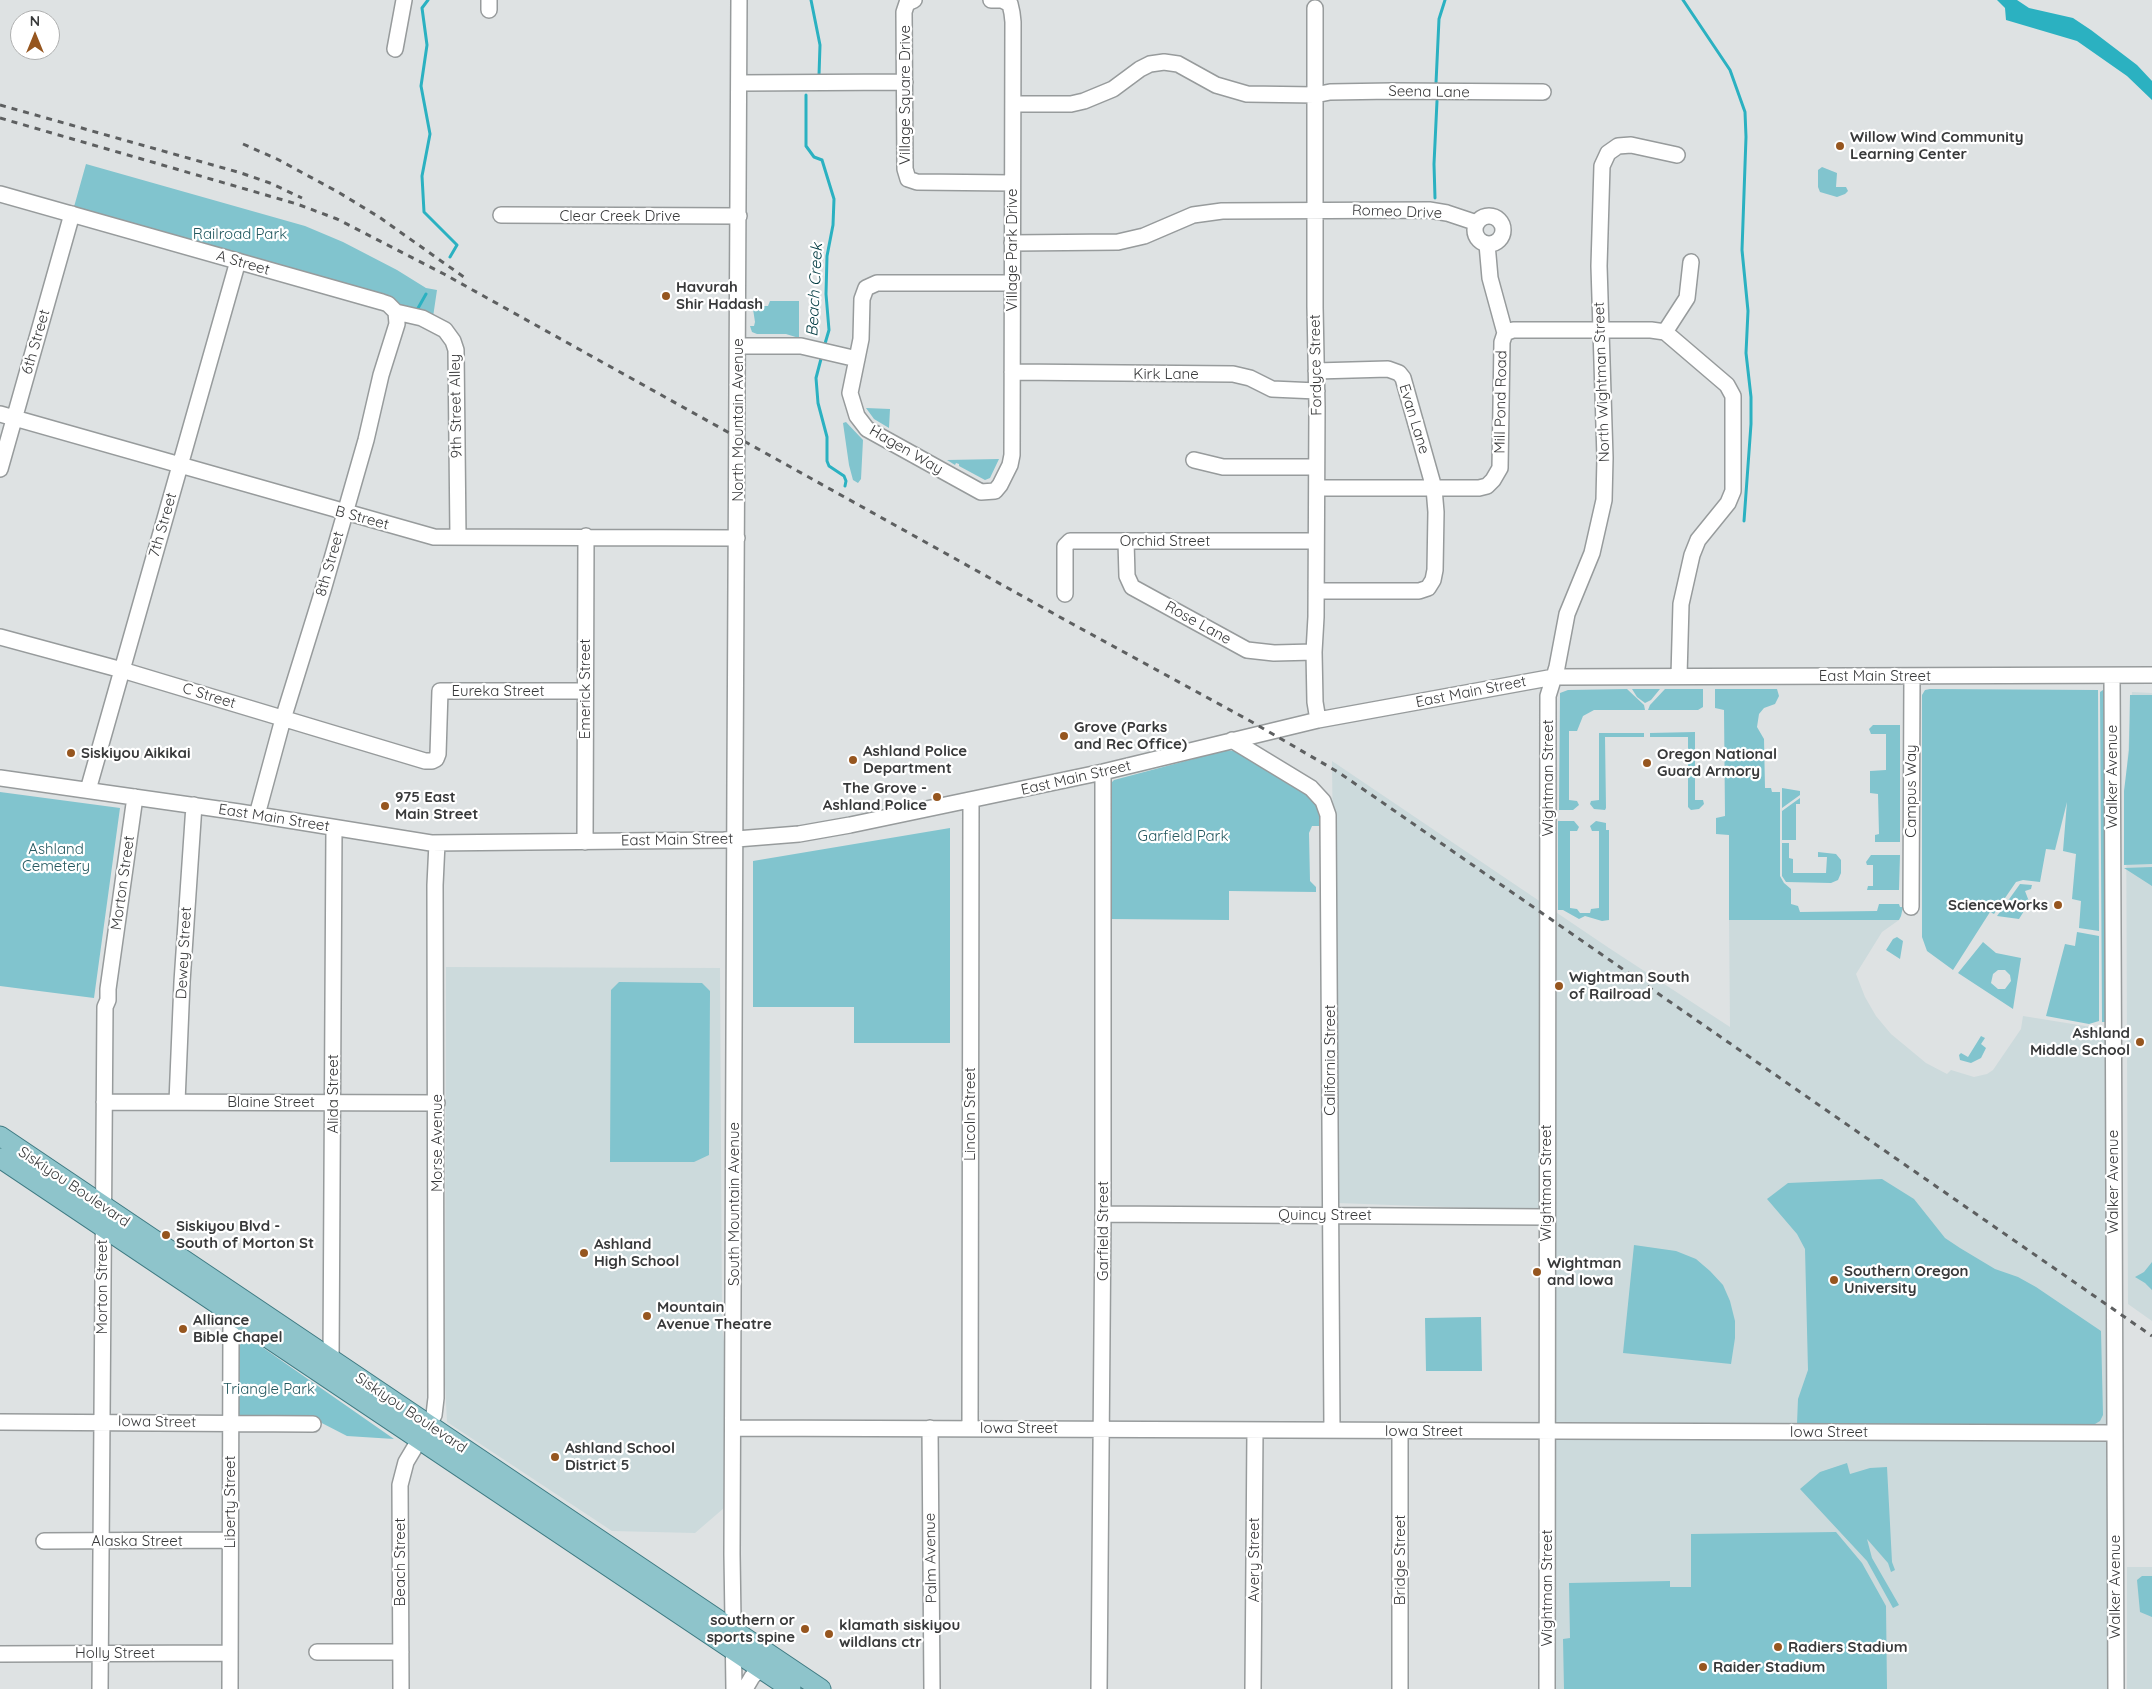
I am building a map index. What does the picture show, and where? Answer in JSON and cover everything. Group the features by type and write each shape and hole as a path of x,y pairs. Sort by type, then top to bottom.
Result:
{"main road":[{"name":"Siskiyou Boulevard","path":"0,1136 331,1360 425,1432 734,1651 791,1689"},
{"name":"Siskiyou Boulevard","path":"0,1158 235,1316 425,1432 734,1629 821,1689"}],"street":[{"path":"396,49 404,0"},
{"name":"North Mountain Avenue","path":"735,840 739,0"},
{"name":"Village Square Drive","path":"914,0 907,3 904,12 905,169 908,179 917,182 1012,184"},
{"name":"Village Park Drive","path":"991,0 1002,0 1010,4 1013,22 1011,460 1000,485 995,491"},
{"name":"Fordyce Street","path":"1316,8 1317,488 1314,652 1315,702 1318,720"},
{"name":"Seena Lane","path":"1013,104 1071,104 1084,101 1113,89 1150,64 1164,62 1178,64 1216,85 1247,94 1543,92"},
{"path":"740,83 905,82"},
{"name":"North Wightman Street","path":"1554,677 1567,614 1592,553 1604,500 1605,458 1599,266 1601,180 1604,158 1618,146 1631,145 1677,155"},
{"name":"A Street","path":"0,194 388,304 396,312"},
{"name":"Romeo Drive","path":"1012,243 1118,242 1144,236 1180,219 1207,213 1430,210 1447,213 1477,223 1480,219 1490,216 1499,220 1502,224 1503,234 1497,242 1488,244"},
{"name":"6th Street","path":"0,469 7,416 72,214"},
{"name":"Clear Creek Drive","path":"502,215 739,216"},
{"path":"1477,223 1475,230 1477,236 1481,242 1488,244 1490,278 1505,333"},
{"name":"7th Street","path":"88,790 238,261"},
{"path":"1679,676 1681,604 1692,555 1698,540 1728,503 1733,491 1731,390 1665,332 1687,298 1691,262"},
{"name":"Hagen Way","path":"995,491 981,492 867,429 857,416 851,401 851,385 862,333 863,293 871,285 877,283 1012,283"},
{"name":"8th Street","path":"257,815 283,719 345,513 397,324 396,312"},
{"name":"9th Street Alley","path":"396,312 422,318 445,330 453,341 456,350 458,537"},
{"name":"Mill Pond Road","path":"1317,488 1479,488 1487,486 1498,474 1500,468 1502,342 1505,333 1513,330 1651,330 1665,332"},
{"path":"738,346 808,347 857,359"},
{"name":"Evan Lane","path":"1316,371 1388,370 1398,373 1403,378 1434,488"},
{"name":"Kirk Lane","path":"1012,372 1233,374 1250,378 1272,389 1317,391"},
{"name":"B Street","path":"7,416 434,537 586,536 737,538"},
{"path":"1194,460 1223,467 1316,467"},
{"path":"1316,591 1419,591 1428,588 1436,570 1434,488"},
{"name":"Emerick Street","path":"584,842 586,536"},
{"name":"Rose Lane","path":"1126,541 1127,576 1132,587 1246,650 1259,652 1314,652"},
{"name":"Orchid Street","path":"1065,594 1065,546 1067,542 1316,541"},
{"name":"C Street","path":"0,637 122,670 417,759"},
{"name":"East Main Street","path":"0,778 194,805 437,843 735,840 798,834 850,825 1103,772 1318,720 1554,677 2152,675"},
{"name":"Campus Way","path":"1911,907 1912,676"},
{"name":"Walker Avenue","path":"2112,676 2116,1689"},
{"name":"Wightman Street","path":"1547,1689 1548,696 1554,677"},
{"name":"Eureka Street","path":"417,759 432,761 436,759 438,754 440,691 585,691"},
{"name":"California Street","path":"1232,740 1311,788 1323,801 1328,815 1332,1430"},
{"name":"Garfield Street","path":"1100,1689 1103,772"},
{"name":"Morton Street","path":"100,1689 106,1007 135,797"},
{"name":"Lincoln Street","path":"970,1428 971,800"},
{"name":"Dewey Street","path":"177,1102 182,982 194,805"},
{"name":"Alida Street","path":"331,1360 334,828"},
{"name":"South Mountain Avenue","path":"734,1689 735,840"},
{"name":"Morse Avenue","path":"425,1432 434,1415 436,1398 437,1103 435,885 437,843"},
{"name":"Blaine Street","path":"104,1102 437,1103"},
{"name":"Quincy Street","path":"1103,1214 1546,1217"},
{"name":"Liberty Street","path":"230,1689 231,1326 235,1316"},
{"name":"Iowa Street","path":"0,1422 313,1424"},
{"name":"Iowa Street","path":"734,1428 2114,1433"},
{"name":"Palm Avenue","path":"930,1428 932,1689"},
{"name":"Avery Street","path":"1253,1689 1255,1430"},
{"name":"Bridge Street","path":"1400,1431 1400,1689"},
{"name":"Beach Street","path":"401,1689 400,1485 406,1462 425,1432"},
{"name":"Alaska Street","path":"44,1541 230,1540"},
{"path":"317,1652 401,1652"},
{"name":"Holly Street","path":"0,1654 230,1653"},
{"path":"745,1689 752,1677 760,1669"}],"shaded area":[{"path":"1997,0 2017,0 2029,8 2073,18 2137,65 2152,81 2152,100 2127,76 2077,41 2006,20 2005,8"},
{"name":"Ashland Middle School","path":"2132,692 2152,693 2152,1321 2128,1304 2126,780"},
{"name":"Southern Oregon University","path":"1332,761 1609,948 1730,1027 1729,920 1899,920 1882,932 1856,974 1865,997 1876,1016 1891,1034 1926,1063 1947,1074 1951,1070 1974,1077 1987,1074 1993,1070 2021,1029 2023,1016 2110,1030 2114,1689 1554,1689 1555,1211 1337,1203"},
{"name":"Ashland High School","path":"446,967 720,968 722,1328 725,1348 724,1508 695,1533 612,1531 447,1422 445,1383"},
{"path":"2127,1567 2152,1567 2152,1689 2127,1689"}],"green space":[{"name":"Railroad Park","path":"86,164 305,226 343,242 397,270 426,288 437,290 433,317 72,214"},
{"path":"1822,167 1837,173 1836,187 1846,187 1848,191 1845,194 1837,197 1820,192 1818,187 1818,170"},
{"path":"751,301 760,301 763,306 768,306 770,301 799,301 799,338 786,334 757,334 752,332 750,326 754,326 755,322 753,309 750,309"},
{"path":"866,408 890,409 889,428 874,419"},
{"path":"846,422 863,440 861,479 858,483 853,480 849,465 843,423"},
{"path":"999,459 990,478 985,480 959,466 959,464 956,463 955,465 947,460"},
{"path":"1627,689 1644,705 1645,710 1594,710 1583,716 1577,731 1569,731 1569,800 1577,801 1579,805 1573,810 1559,810 1560,693 1568,690"},
{"path":"1632,689 1660,689 1651,700 1645,703 1637,697"},
{"path":"1665,689 1703,689 1703,707 1698,710 1648,710 1650,705"},
{"path":"1715,689 1777,689 1779,696 1775,704 1764,708 1759,714 1757,727 1764,739 1765,788 1771,788 1772,792 1780,792 1780,876 1791,889 1791,904 1798,906 1800,912 1877,911 1879,904 1899,904 1900,907 1903,907 1899,920 1729,920 1729,835 1716,834 1716,818 1725,816 1724,710 1715,708"},
{"path":"1925,690 2098,690 2099,931 2079,928 2081,901 2072,899 2076,854 2063,851 2067,802 2055,850 2046,849 2040,882 2023,880 2016,882 1994,914 1990,912 1953,970 1927,951 1922,937 1922,695"},
{"path":"2103,690 2105,695 2105,1022 2102,1022 2100,692"},
{"path":"2130,695 2152,695 2152,864 2124,865 2124,791 2129,750"},
{"path":"1873,725 1900,725 1900,842 1875,842 1875,835 1879,834 1878,794 1870,793 1870,771 1886,770 1886,734 1871,734 1869,729"},
{"path":"1695,732 1695,800 1703,800 1704,804 1699,809 1691,810 1688,807 1688,737 1650,737 1650,733"},
{"path":"1599,733 1644,733 1644,737 1605,737 1605,810 1594,809 1590,804 1591,801 1599,800"},
{"name":"Garfield Park","path":"1227,750 1234,751 1306,790 1318,807 1320,826 1312,826 1309,833 1310,881 1316,887 1316,892 1229,891 1229,920 1110,919 1111,783 1114,780"},
{"path":"1782,788 1800,791 1800,795 1782,808"},
{"name":"Ashland Cemetery","path":"0,792 120,808 94,998 0,986"},
{"path":"1800,798 1800,804 1796,804 1796,840 1782,840 1782,811"},
{"path":"1558,821 1574,821 1579,827 1577,831 1570,831 1570,908 1577,909 1580,913 1590,913 1591,909 1599,908 1599,831 1592,831 1590,826 1596,821 1606,823 1606,830 1609,830 1609,920 1602,921 1585,916 1579,919 1563,910 1558,910"},
{"path":"950,828 950,1043 854,1043 854,1007 753,1007 753,861"},
{"path":"1782,843 1789,843 1789,858 1793,859 1793,873 1826,873 1827,857 1818,857 1818,852 1836,854 1841,860 1841,873 1838,880 1831,883 1786,882 1782,876"},
{"path":"1871,855 1900,855 1899,890 1867,890 1868,886 1873,886 1873,865 1867,865 1866,862"},
{"path":"2152,867 2152,886 2124,868"},
{"path":"2020,884 2032,885 2031,889 2025,891 2030,909 2024,911 2019,919 1997,916"},
{"path":"2077,932 2099,936 2099,1021 2089,1024 2046,1016 2065,944 2075,946"},
{"path":"1897,937 1903,941 1900,959 1886,950 1893,939"},
{"path":"1983,942 1996,953 2021,958 2013,1009 1958,973","holes":["1998,970 2005,970 2010,975 2011,981 2005,989 1998,989 1991,983 1993,974"]},
{"path":"619,982 702,983 710,991 709,1155 694,1162 610,1162 611,990"},
{"path":"1981,1036 1985,1038 1981,1044 1986,1048 1981,1058 1971,1063 1960,1060 1959,1055 1961,1053 1968,1057"},
{"path":"1882,1179 1914,1199 1945,1238 1995,1269 2018,1277 2036,1287 2101,1331 2103,1415 2100,1421 2095,1424 1797,1424 1798,1399 1808,1370 1805,1249 1797,1234 1767,1199 1788,1183"},
{"path":"1634,1245 1676,1251 1696,1259 1723,1285 1730,1301 1735,1321 1735,1338 1731,1364 1623,1353"},
{"path":"2152,1262 2152,1290 2135,1277 2144,1272"},
{"path":"1481,1317 1482,1371 1426,1371 1425,1318"},
{"name":"Triangle Park","path":"239,1331 394,1439 347,1436 314,1419 239,1418"},
{"path":"1847,1463 1850,1474 1870,1468 1887,1467 1892,1562 1895,1570 1891,1572 1888,1563 1867,1539 1872,1558 1899,1605 1893,1608 1867,1561 1800,1489 1820,1472"},
{"name":"Radiers Stadium","path":"1836,1532 1862,1563 1886,1606 1887,1689 1564,1689 1563,1639 1570,1638 1569,1583 1670,1581 1670,1587 1691,1587 1691,1534"},
{"path":"2142,1576 2152,1576 2152,1617 2140,1612 2137,1580"}],"waterway":[{"path":"428,0 422,8 427,45 421,86 430,134 422,176 424,212 457,245 450,257"},
{"name":"Beach Creek","path":"811,0 820,45 819,75"},
{"path":"1436,83 1439,19 1445,0"},
{"path":"1683,0 1730,70 1745,112 1746,137 1742,250 1748,311 1746,353 1751,397 1751,424 1744,521"},
{"name":"Beach Creek","path":"806,95 806,146 814,157 822,160 834,199 833,225 827,256 826,294 829,330 824,347"},
{"path":"1435,198 1434,164 1437,101"},
{"path":"417,310 426,294"},
{"name":"Beach Creek","path":"822,355 816,378 818,403 827,437 827,461 829,466 844,476 845,486"}],"railway":[{"path":"0,105 241,173 270,183 302,198"},
{"path":"0,118 297,204 337,219 444,274 1252,722 1338,772 2152,1336"},
{"path":"243,144 277,159 338,192 379,217 468,280"}],"place":[{"name":"Willow Wind Community Learning Center","path":"1840,146"},
{"name":"Havurah Shir Hadash","path":"666,296"},
{"name":"Grove (Parks and Rec Office)","path":"1064,736"},
{"name":"Siskiyou Aikikai","path":"71,753"},
{"name":"Ashland Police Department","path":"853,760"},
{"name":"Oregon National Guard Armory","path":"1647,763"},
{"name":"The Grove - Ashland Police","path":"937,797"},
{"name":"975 East Main Street","path":"385,806"},
{"name":"ScienceWorks","path":"2058,905"},
{"name":"Wightman South of Railroad","path":"1559,986"},
{"name":"Ashland Middle School","path":"2140,1042"},
{"name":"Siskiyou Blvd - South of Morton St","path":"166,1235"},
{"name":"Ashland High School","path":"584,1253"},
{"name":"Wightman and Iowa","path":"1537,1272"},
{"name":"Southern Oregon University","path":"1834,1280"},
{"name":"Mountain Avenue Theatre","path":"647,1316"},
{"name":"Alliance Bible Chapel","path":"183,1329"},
{"name":"Ashland School District 5","path":"555,1457"},
{"name":"southern or sports spine","path":"805,1629"},
{"name":"klamath siskiyou wildlans ctr","path":"829,1634"},
{"name":"Radiers Stadium","path":"1778,1647"},
{"name":"Raider Stadium","path":"1703,1667"}]}
